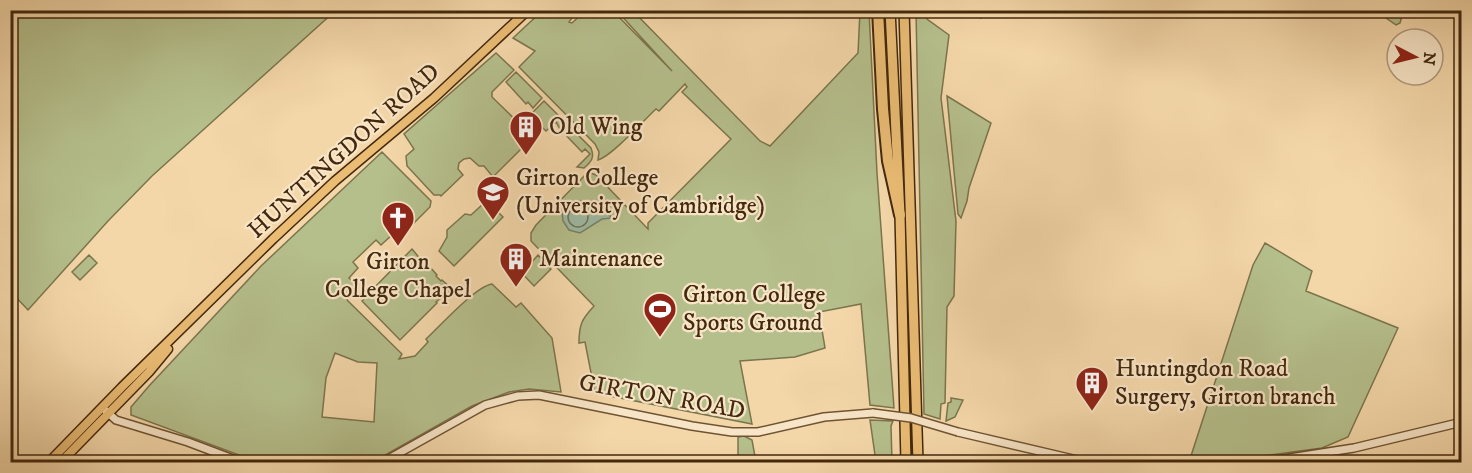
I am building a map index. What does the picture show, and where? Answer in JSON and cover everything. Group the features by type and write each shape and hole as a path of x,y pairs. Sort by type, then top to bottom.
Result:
{"highway":[{"path":"878,10 888,160 900,215"},
{"path":"890,10 900,215 906,462"},
{"path":"905,13 918,462"}],"main road":[{"name":"HUNTINGDON ROAD","path":"49,462 149,372 188,324 335,181 434,98 528,10"},
{"name":"HUNTINGDON ROAD","path":"61,462 105,411"}],"street":[{"name":"GIRTON ROAD","path":"383,462 485,405 518,396 539,395 732,432 758,432 824,417 873,413 911,418 958,432 1086,462"},
{"path":"105,411 116,420 188,442 241,462"},
{"path":"1263,462 1354,448 1461,422"}],"shaded area":[{"path":"10,11 335,11 152,176 28,310 11,292"},
{"path":"542,11 577,11 569,22 572,23 585,11 613,11 672,71 617,11 633,11 760,141 770,146 858,53 860,11 869,11 877,173 894,408 870,405 861,304 819,312 825,348 795,357 740,361 752,424 595,393 585,342 579,343 582,322 594,306 531,241 531,233 536,225 588,172 596,175 648,229 648,223 731,139 682,92 687,87 685,84 659,111 656,109 619,145 598,160 599,152 595,144 519,67 535,51 513,38"},
{"path":"916,11 926,11 927,19 949,35 941,98 956,221 954,296 947,307 945,403 941,404 940,419 924,414"},
{"path":"1388,11 1403,12 1400,23 1396,25 1386,18"},
{"path":"496,53 514,70 492,92 492,97 533,137 493,177 484,166 479,166 470,158 464,159 459,163 458,169 463,175 441,196 434,195 407,166 406,156 414,149 404,134"},
{"path":"516,72 542,98 533,108 528,102 526,104 506,82"},
{"path":"947,96 991,123 961,218 958,214"},
{"path":"544,101 591,148 592,160 584,168 577,167 590,154 585,149 582,152 556,122 546,131 530,115"},
{"path":"382,152 431,201 430,207 404,233 400,242 392,235 381,245 376,240 353,262 358,268 349,278 356,285 345,296 348,301 402,354 399,359 415,356 428,342 426,339 458,307 485,286 492,284 516,307 521,303 552,338 561,392 529,389 509,392 472,406 373,462 258,462 131,415 131,407 149,386 261,266","holes":["335,353 358,362 377,363 374,422 322,417 326,378"]},
{"path":"483,204 489,210 495,209 503,217 454,266 439,251 447,237 447,230 465,214 471,215"},
{"path":"1265,243 1312,271 1306,291 1398,328 1348,437 1322,448 1219,462 1189,462 1253,265"},
{"path":"412,249 441,281 452,289 436,302 400,340 362,301"},
{"path":"89,255 97,263 80,280 72,272"},
{"path":"538,255 551,269 534,286 516,267 525,258 531,263"},
{"path":"951,398 963,400 955,417 946,421 948,403 951,402"},
{"path":"870,420 893,421 891,426 892,462 876,462"},
{"path":"744,436 752,440 756,462 738,460 738,437"}],"water":[{"path":"581,201 590,204 592,212 602,208 612,218 602,219 580,233 569,230 563,221 562,212 568,205"}],"waterway":[{"path":"981,18 983,10"}],"place":[{"name":"Old Wing","path":"526,156"},
{"name":"Girton College (University of Cambridge)","path":"493,221"},
{"name":"Girton College Chapel","path":"398,247"},
{"name":"Maintenance","path":"516,288"},
{"name":"Girton College Sports Ground","path":"660,338"},
{"name":"Huntingdon Road Surgery, Girton branch","path":"1092,412"}]}
